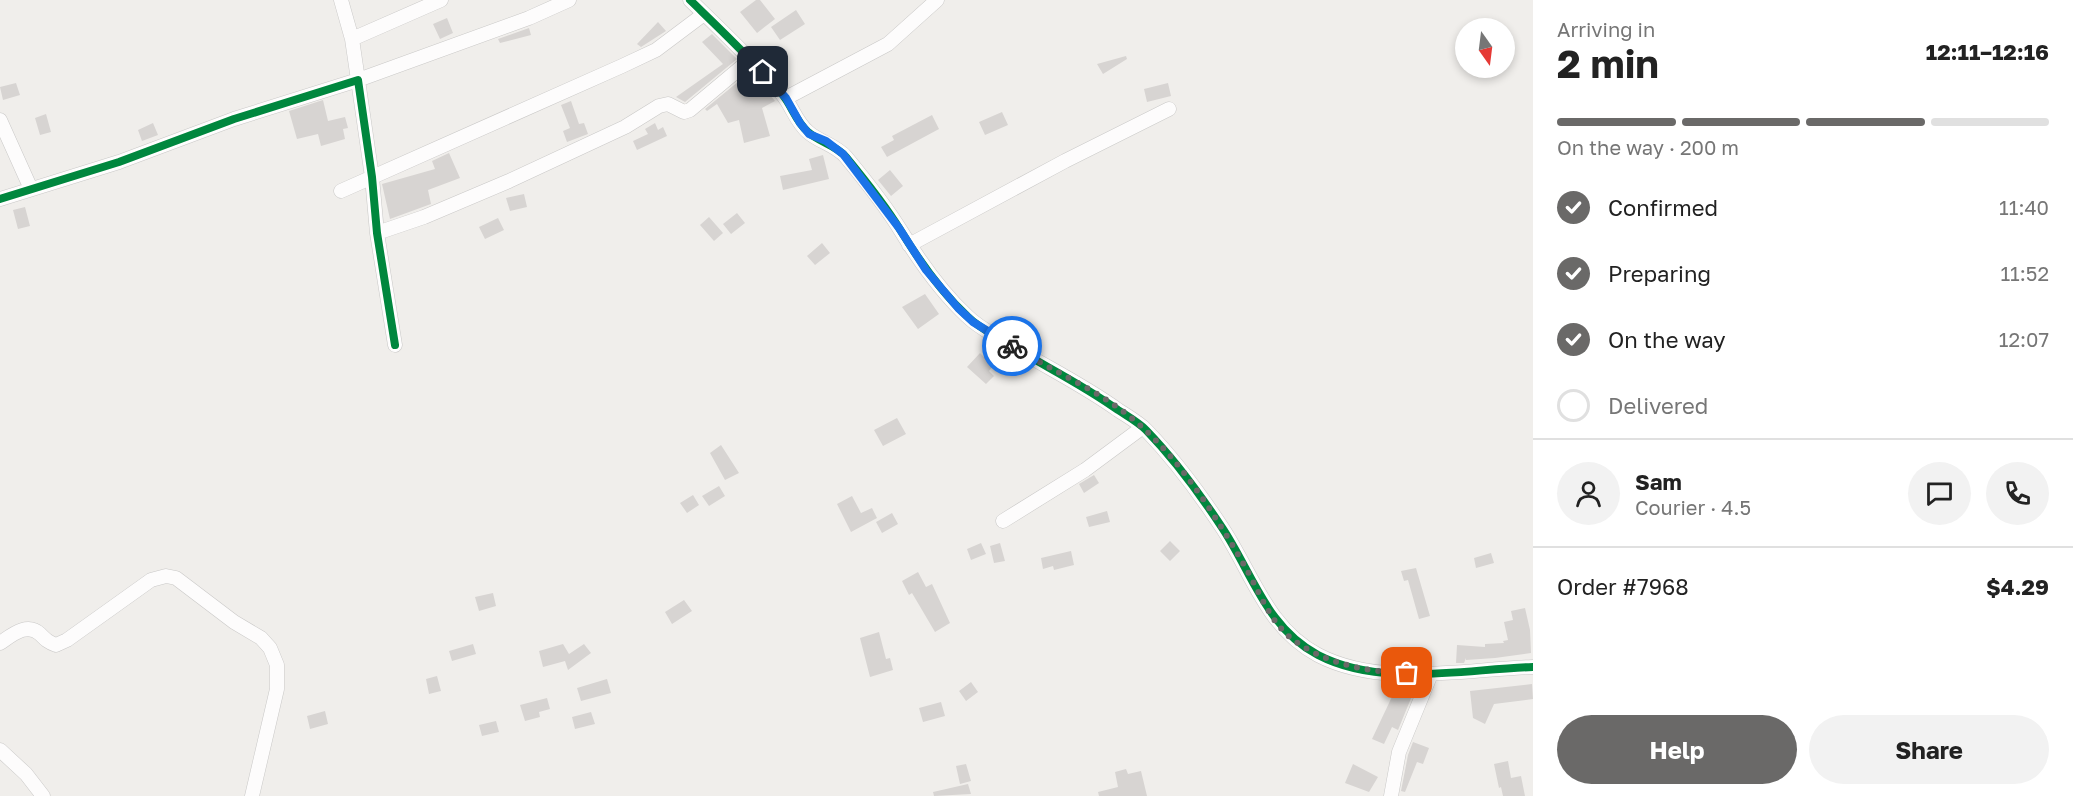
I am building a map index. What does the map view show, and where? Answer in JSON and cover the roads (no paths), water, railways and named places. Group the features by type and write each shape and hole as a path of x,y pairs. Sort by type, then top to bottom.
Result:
{"street":[{"path":"341,0 352,39 372,177 377,233 395,345"},
{"path":"352,39 441,0"},
{"path":"0,199 119,162 234,119 358,80 529,18 569,0"},
{"path":"690,0 751,59 786,98 809,134 826,141 843,154 926,270 973,322 1047,368 1097,395 1143,427 1201,497 1245,566 1263,601 1291,638 1319,656 1348,666 1384,672 1431,674 1533,667"},
{"path":"786,98 888,44 937,0"},
{"path":"341,190 656,50 704,14"},
{"path":"377,233 424,217 509,181 625,127 659,106 668,104 684,112 690,110 751,59"},
{"path":"909,245 1065,161 1169,109"},
{"path":"0,120 31,189"},
{"path":"1003,521 1084,470 1143,427"},
{"path":"0,643 25,628 32,629 46,642 56,645 67,640 151,580 166,576 176,578 188,585 234,622 261,638 270,648 277,665 277,690 252,796"},
{"path":"1391,796 1399,752 1431,674"},
{"path":"0,750 26,774 43,796"}]}
